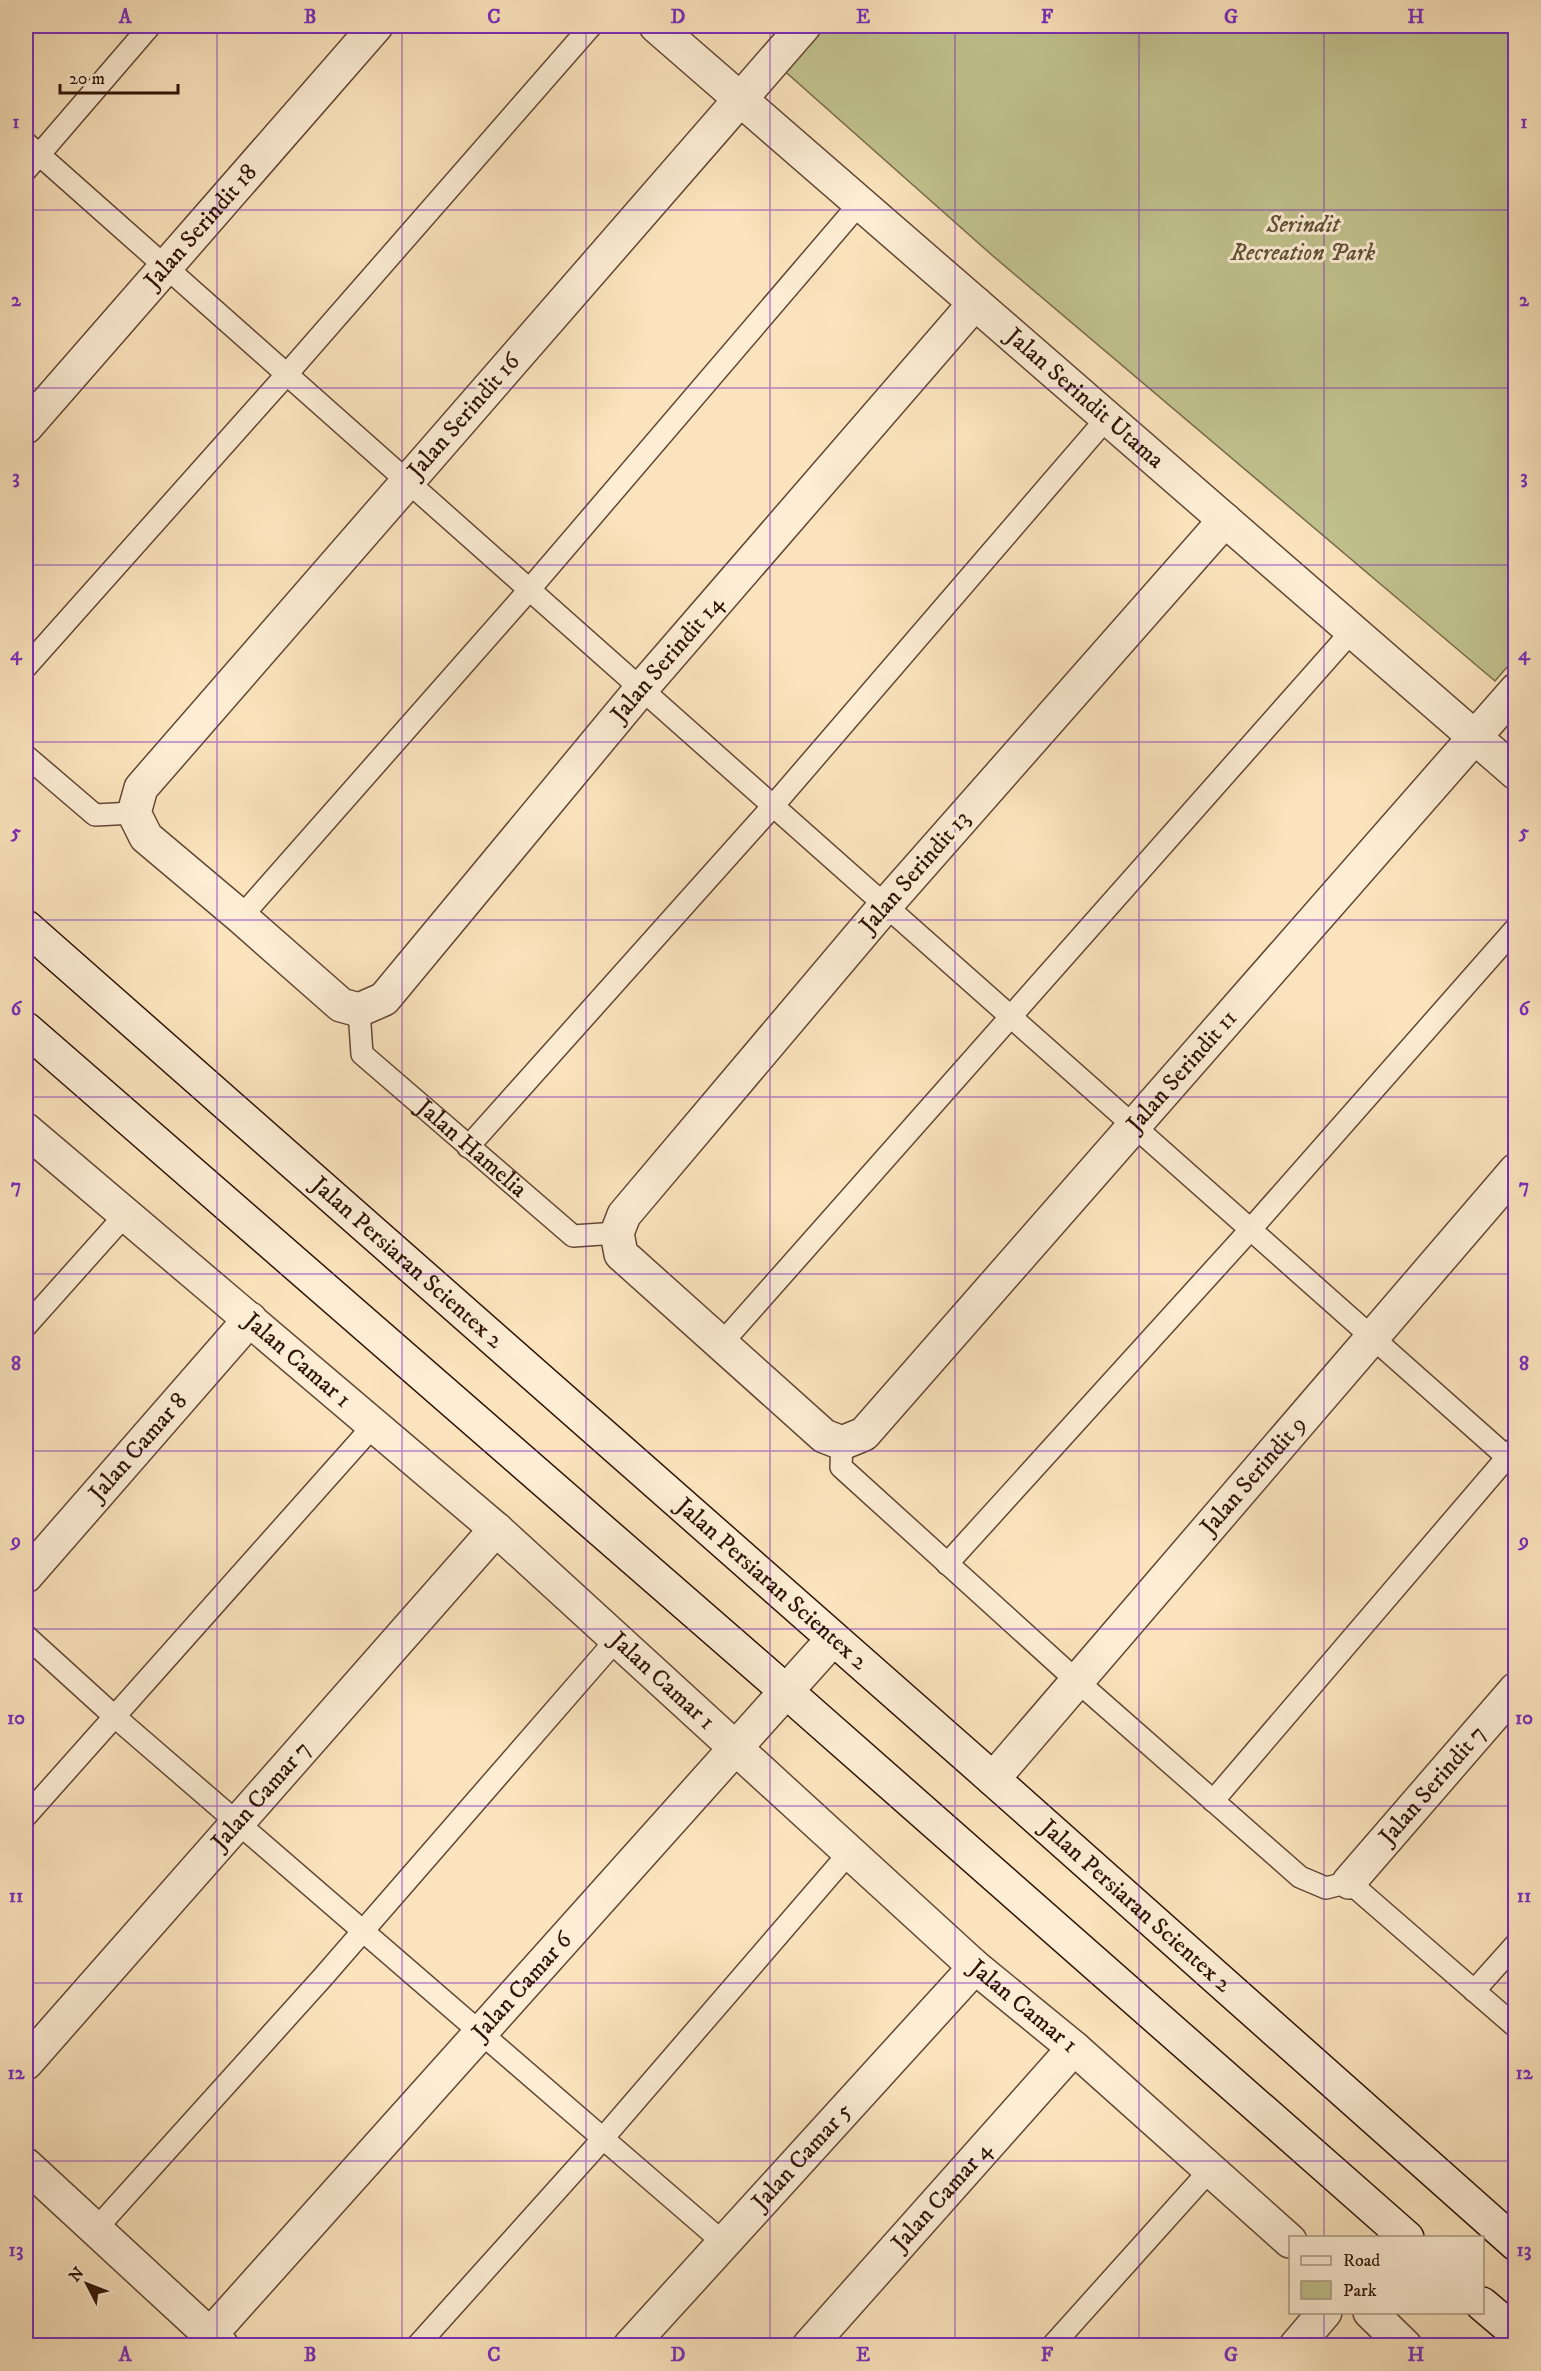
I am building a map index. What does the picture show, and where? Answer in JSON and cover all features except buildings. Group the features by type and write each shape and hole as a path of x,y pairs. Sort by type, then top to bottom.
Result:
{"street":[{"name":"Jalan Serindit 18","path":"26,427 376,26"},
{"name":"Jalan Serindit Utama","path":"656,26 1515,773"},
{"name":"Jalan Serindit 16","path":"134,813 141,788 804,26"},
{"name":"Jalan Serindit 14","path":"359,1010 384,999 641,689 975,303"},
{"name":"Jalan Serindit 13","path":"617,1233 624,1215 885,906 1225,520"},
{"name":"Jalan Serindit 11","path":"842,1443 864,1434 1515,690"},
{"path":"134,813 146,837 340,1005 359,1010"},
{"name":"Jalan Persiaran Scientex 2","path":"26,927 993,1779 1515,2244"},
{"path":"26,1029 787,1692 1405,2236"},
{"name":"Jalan Camar 1","path":"26,1130 496,1529 975,1967 1074,2048 1289,2240"},
{"name":"Jalan Serindit 9","path":"993,1779 1515,1170"},
{"path":"617,1233 621,1254 824,1436 842,1443"},
{"name":"Jalan Camar 8","path":"26,1576 250,1319"},
{"name":"Jalan Camar 7","path":"26,2063 496,1529"},
{"name":"Jalan Camar 6","path":"216,2340 480,2032 833,1639"},
{"name":"Jalan Serindit 7","path":"1349,1882 1515,1689"},
{"name":"Jalan Camar 5","path":"630,2346 975,1967"},
{"name":"Jalan Camar 4","path":"818,2342 1074,2048"},
{"path":"26,2165 216,2340"},
{"path":"1484,2306 1515,2333"},
{"path":"1296,2346 1324,2314"},
{"path":"1371,2314 1405,2346"}],"lane":[{"path":"150,26 30,156 165,267 287,374 1372,1338 1513,1457 1213,1801"},
{"path":"26,667 287,374 591,26"},
{"path":"241,917 529,590 860,203"},
{"path":"468,1147 773,806 1107,418"},
{"path":"721,1344 1012,1018 1352,631"},
{"path":"26,756 95,815 134,813"},
{"path":"947,1564 1250,1230 1515,928"},
{"name":"Jalan Hamelia","path":"359,1010 362,1054 468,1147 573,1236 617,1233"},
{"path":"26,1326 126,1214"},
{"path":"26,1816 374,1425"},
{"path":"842,1443 841,1467 1077,1681 1300,1877 1326,1888 1349,1882 1515,2027"},
{"path":"26,1636 114,1716 239,1821 602,2139 724,2242"},
{"path":"95,2230 363,1930 616,1640"},
{"path":"417,2346 602,2139 849,1853"},
{"path":"1474,1991 1515,1944"},
{"path":"1052,2346 1210,2170"}],"green space":[{"name":"Serindit Recreation Park","path":"783,26 1515,26 1515,658 1495,681 993,256 761,50"}]}
